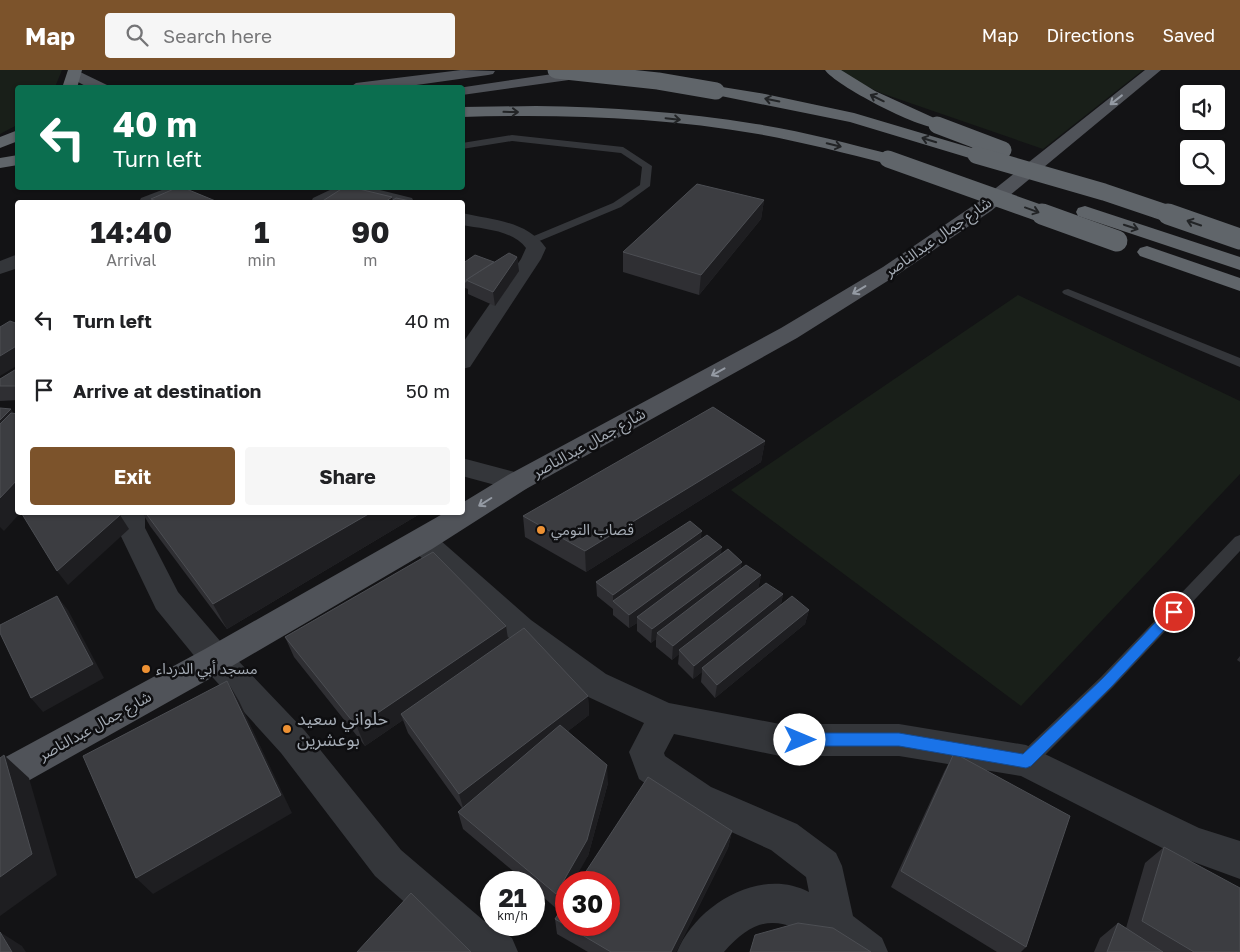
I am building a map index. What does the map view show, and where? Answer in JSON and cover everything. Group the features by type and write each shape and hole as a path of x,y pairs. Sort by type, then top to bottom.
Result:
{"highway":[{"path":"556,70 658,81 765,99 854,118 1104,192 1240,239"},
{"path":"832,70 872,96 938,125 1064,173 1104,192"},
{"path":"465,112 575,112 702,122 757,129 809,139 1034,196 1240,264"},
{"path":"0,143 15,136"},
{"path":"888,159 1240,285"},
{"path":"0,162 15,160"}],"main road":[{"path":"379,85 496,70"},
{"path":"465,91 604,70"},
{"name":"شارع جمال عبدالناصر","path":"465,515 517,482 789,333 890,271 984,207 1154,70"},
{"path":"73,77 94,85"},
{"name":"شارع جمال عبدالناصر","path":"0,778 216,659 422,542 465,515"}],"street":[{"path":"153,200 177,190"},
{"path":"324,200 343,190"},
{"path":"360,190 398,200"},
{"path":"465,220 522,233 532,240 536,248 531,259 465,358"},
{"path":"0,268 15,261"},
{"path":"465,468 517,482"},
{"path":"131,515 131,528 167,600 216,659 293,742 388,863 469,934 498,952"},
{"path":"422,542 520,630 594,684 665,717 780,740 899,740 1026,761 1193,844 1240,860"},
{"path":"665,717 646,752 651,767 698,799 784,837 824,866 836,928"},
{"path":"697,952 723,923 754,904 792,904 836,928 868,952"}],"lane":[{"path":"465,146 512,138 623,150 647,166 645,186 617,206 532,240"},
{"path":"1068,292 1240,363"},
{"path":"1026,761 1107,682 1240,541"}],"shaded area":[{"path":"0,70 62,70 56,85 15,85 15,126 0,134"},
{"path":"839,70 1143,70 1043,149 881,93 853,80"},
{"path":"1018,295 1240,401 1240,474 1021,706 731,490"}],"building":[{"path":"697,184 764,200 701,275 623,252"},
{"path":"171,190 189,190 213,200 154,200 151,199"},
{"path":"340,190 363,190 392,197 388,200 324,200"},
{"path":"509,253 517,257 493,292 466,280"},
{"path":"475,255 494,262 466,280 466,282 465,262"},
{"path":"10,321 15,323 15,347 0,356 0,327"},
{"path":"15,370 15,386 0,386 0,379"},
{"path":"713,407 765,441 585,551 523,516"},
{"path":"0,408 11,409 0,420"},
{"path":"11,413 15,414 15,482 0,498 0,424"},
{"path":"23,515 120,515 57,571"},
{"path":"147,515 367,515 213,604"},
{"path":"690,521 702,531 613,595 596,582"},
{"path":"707,535 722,547 629,615 613,601"},
{"path":"728,549 742,562 652,629 637,617"},
{"path":"433,552 506,626 357,727 285,637"},
{"path":"746,565 761,575 673,646 657,633"},
{"path":"766,583 783,594 694,666 679,650"},
{"path":"57,596 93,664 31,698 0,633 0,625"},
{"path":"792,596 809,610 717,685 702,668"},
{"path":"524,628 588,696 459,794 401,714"},
{"path":"227,681 281,795 136,878 83,756"},
{"path":"560,725 607,765 587,840 569,871 555,871 555,893 545,885 545,871 529,871 458,812"},
{"path":"954,753 1070,816 1026,947 901,871"},
{"path":"4,755 32,854 0,877 0,758"},
{"path":"648,777 732,831 671,952 611,952 584,936 620,936 620,871 586,871"},
{"path":"1164,847 1240,888 1240,952 1194,952 1142,921"},
{"path":"411,893 471,952 357,952"},
{"path":"798,923 833,928 871,952 750,952 755,935"},
{"path":"1118,923 1163,952 1107,952"},
{"path":"0,932 12,952 0,952"}],"place":[{"name":"قصاب التومي","path":"541,530"},
{"name":"مسجد أبي الدرداء","path":"146,669"},
{"name":"حلواني سعيد بوعشرين","path":"287,729"}],"route":[{"path":"800,740 899,740 1026,761 1107,682 1174,612"}]}
